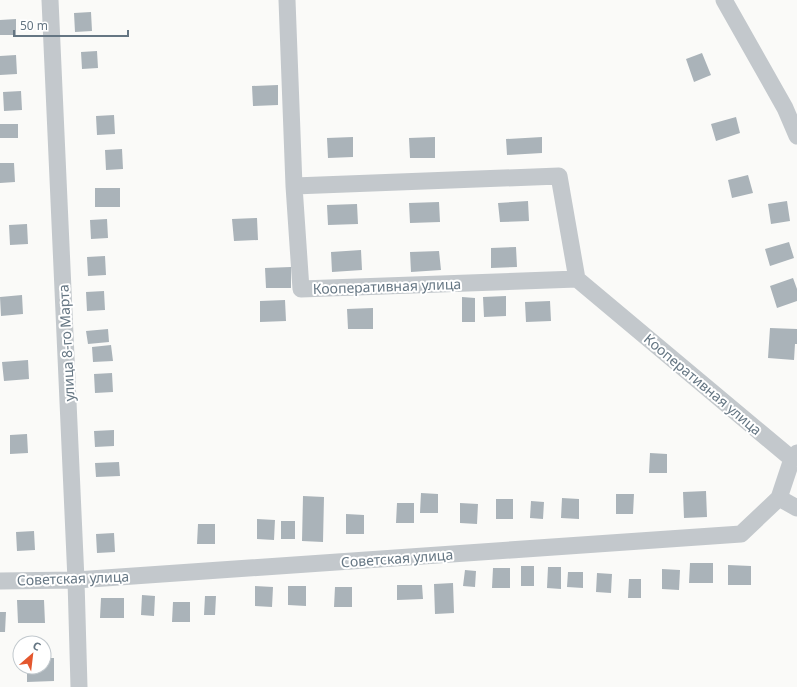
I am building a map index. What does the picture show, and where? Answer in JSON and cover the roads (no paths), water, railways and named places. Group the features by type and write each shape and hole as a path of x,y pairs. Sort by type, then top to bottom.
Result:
{"street":[{"name":"улица 8-го Марта","path":"50,0 76,580 79,687"},
{"name":"Кооперативная улица","path":"287,0 294,186 301,289 577,279 794,456"},
{"path":"724,0 785,108 797,136"},
{"path":"294,186 559,176 577,279"},
{"path":"794,456 779,498 797,508"},
{"name":"Советская улица","path":"0,581 76,580 741,534 779,498"}]}
